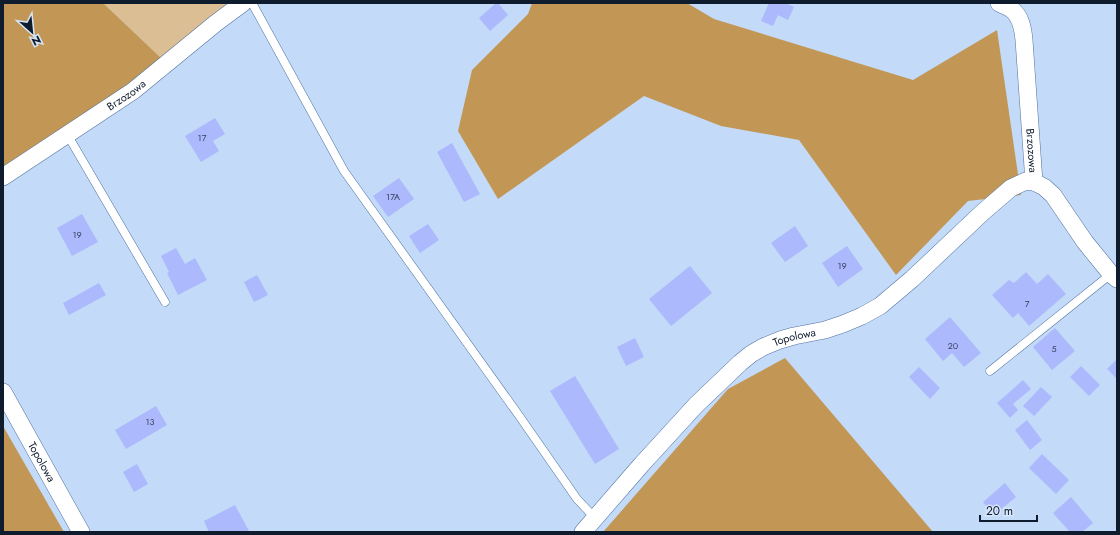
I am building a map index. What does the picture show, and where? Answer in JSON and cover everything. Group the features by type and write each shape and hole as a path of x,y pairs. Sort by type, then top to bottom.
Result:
{"street":[{"name":"Brzozowa","path":"3,177 133,91 216,23 243,3"},
{"name":"Brzozowa","path":"999,3 1012,10 1018,18 1022,28 1034,182 1044,187 1053,195 1085,242 1114,276"},
{"name":"Topolowa","path":"583,532 691,410 751,354 780,340 825,330 843,324 880,306 912,279 1010,188 1026,181 1034,182"},
{"name":"Topolowa","path":"3,392 81,532"}],"lane":[{"path":"252,3 344,170 516,410 577,499 595,518"},
{"path":"67,134 164,302"},
{"path":"990,371 1114,276"}],"shaded area":[{"path":"3,3 103,3 161,58 136,80 3,169"},
{"path":"103,3 231,3 161,58"},
{"path":"532,3 687,3 714,19 913,80 997,30 1021,195 968,201 896,275 799,140 721,126 644,96 498,199 458,131 472,70 528,14"},
{"path":"785,358 933,532 603,532 728,389"},
{"path":"3,426 64,532 3,532"}],"building":[{"path":"496,3 498,3 508,15 490,31 479,18"},
{"path":"769,3 785,3 794,7 788,20 778,15 773,26 761,21"},
{"path":"215,118 225,134 213,141 219,151 201,162 185,136"},
{"path":"452,143 480,194 464,202 437,152"},
{"path":"399,178 414,199 388,217 373,196"},
{"path":"82,214 98,242 72,256 57,228"},
{"path":"428,224 439,240 420,253 409,236"},
{"path":"795,226 808,246 785,262 771,243"},
{"path":"847,246 863,269 838,287 822,263"},
{"path":"176,248 185,264 195,258 207,280 178,295 167,273 169,272 161,256"},
{"path":"690,266 712,293 671,326 649,299"},
{"path":"1026,272 1037,284 1048,274 1066,294 1029,326 1018,313 1013,318 992,295 1009,280 1014,283"},
{"path":"257,275 268,295 254,302 244,282"},
{"path":"99,283 106,295 69,315 63,303"},
{"path":"950,317 981,353 964,367 952,353 943,361 925,339"},
{"path":"1055,328 1075,351 1052,370 1033,347"},
{"path":"635,338 644,357 626,366 617,347"},
{"path":"1117,359 1117,379 1107,369"},
{"path":"1081,366 1100,385 1089,396 1070,377"},
{"path":"919,367 940,388 930,399 909,377"},
{"path":"575,376 619,449 595,464 550,391"},
{"path":"1023,380 1031,389 1013,404 1018,410 1010,418 997,403"},
{"path":"1041,387 1052,397 1034,416 1023,406"},
{"path":"156,406 167,425 126,449 115,430"},
{"path":"1027,420 1042,440 1030,450 1015,430"},
{"path":"1042,454 1069,480 1056,494 1029,468"},
{"path":"137,464 148,484 134,492 123,472"},
{"path":"1005,483 1016,497 994,515 983,502"},
{"path":"1071,497 1093,523 1082,532 1070,532 1053,513"},
{"path":"235,505 249,531 209,532 204,521"}]}
